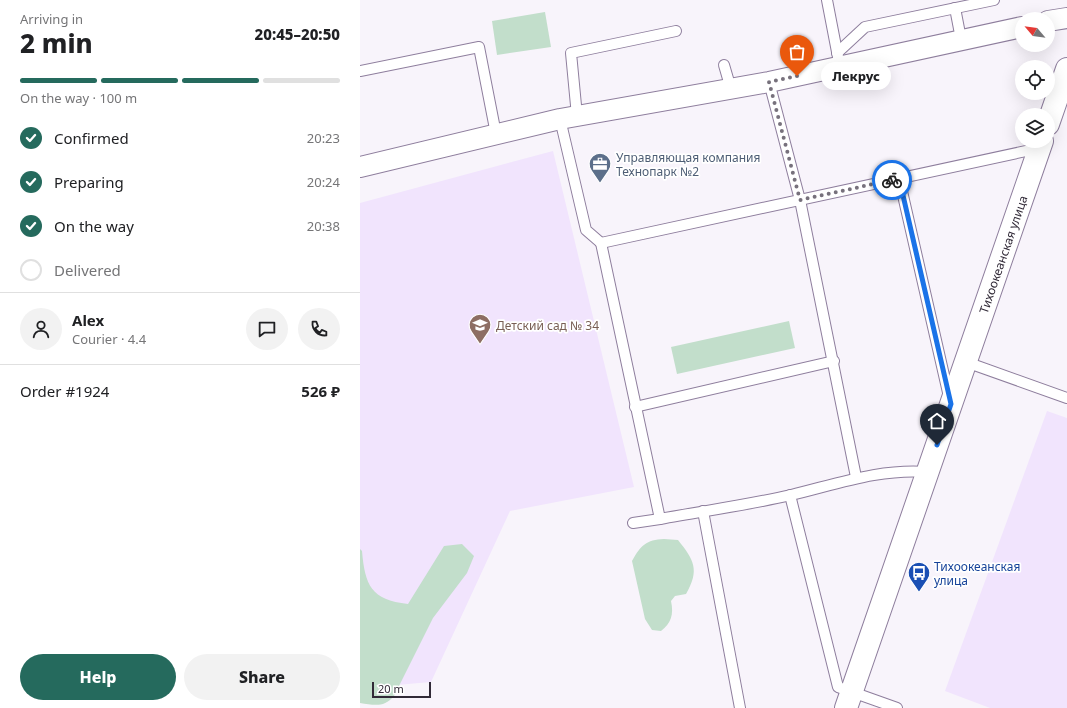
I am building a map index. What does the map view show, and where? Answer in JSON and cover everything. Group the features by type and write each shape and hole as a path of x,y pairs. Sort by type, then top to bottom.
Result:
{"street":[{"path":"1055,21 1067,18"},
{"path":"360,167 569,118 769,82 839,60 1015,28"},
{"path":"1054,108 1067,69"},
{"name":"Тихоокеанская улица","path":"849,700 1040,148"}],"lane":[{"path":"827,0 839,60"},
{"path":"839,60 866,27 994,0"},
{"path":"955,8 961,39"},
{"path":"660,519 601,243 586,230 569,118 571,53 676,31"},
{"path":"360,71 479,47 496,134"},
{"path":"724,65 731,89"},
{"path":"769,82 800,200 834,362 856,477"},
{"path":"601,243 899,178 1024,148"},
{"path":"899,178 951,404"},
{"path":"635,406 834,362"},
{"path":"966,362 1067,398"},
{"path":"633,523 790,495 856,477 904,471 928,472"},
{"path":"790,495 838,687 849,700 897,708"},
{"path":"703,511 740,708"}],"shaded area":[{"name":"Детский сад № 34","path":"553,151 634,487 510,511 431,682 362,688 360,670 360,203"},
{"path":"1047,411 1067,418 1067,708 990,708 945,691"}],"green space":[{"path":"545,12 551,47 497,55 492,21"},
{"path":"789,321 795,348 677,374 671,347"},
{"path":"664,539 678,540 691,560 694,572 686,594 675,596 671,601 671,618 661,631 652,630 645,619 632,561 641,547 645,544"},
{"path":"462,544 474,556 467,573 433,618 394,696 383,704 374,705 360,703 360,549 362,551 365,573 372,589 386,599 408,604 444,546"}],"way so far":[{"path":"797,76 769,82 800,200 892,180"}],"place":[{"name":"Лекрус","path":"797,76"},
{"name":"Управляющая компания Технопарк №2","path":"600,184"},
{"name":"Детский сад № 34","path":"480,344"},
{"name":"Тихоокеанская улица","path":"919,592"}],"route":[{"path":"892,180 899,178 951,404 937,445"}]}
